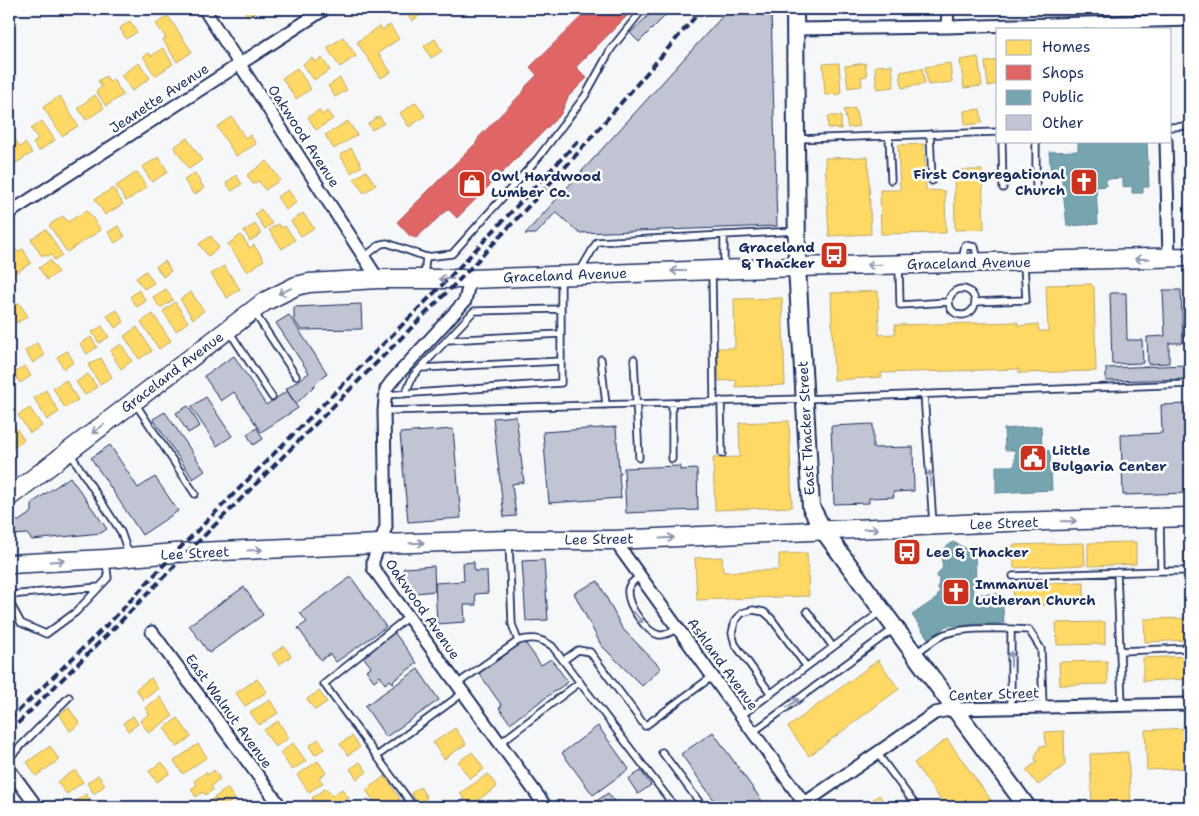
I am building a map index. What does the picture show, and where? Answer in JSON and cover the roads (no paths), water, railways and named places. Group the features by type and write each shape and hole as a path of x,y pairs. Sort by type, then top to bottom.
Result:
{"main road":[{"name":"Graceland Avenue","path":"9,497 253,310 280,293 309,283 378,279 470,279 797,267 1190,257"},
{"name":"Lee Street","path":"9,564 175,553 379,544 509,540 614,540 1007,522 1190,517"}],"street":[{"name":"Oakwood Avenue","path":"204,9 378,279"},
{"name":"Jeanette Avenue","path":"9,213 325,9"},
{"name":"East Thacker Street","path":"795,9 797,267 811,507 822,530 1026,807"},
{"path":"947,27 948,9"},
{"path":"795,29 1162,25 1190,20"},
{"path":"1166,142 1169,258"},
{"name":"Oakwood Avenue","path":"470,279 465,301 391,382 385,395 386,527 373,561 373,568 546,807"},
{"name":"Ashland Avenue","path":"614,540 754,732 803,806"},
{"name":"East Walnut Avenue","path":"152,632 281,807"},
{"name":"Center Street","path":"803,806 935,713 954,709 1190,704"},
{"path":"9,769 37,807"}],"lane":[{"path":"364,257 381,244 388,243 426,257 452,254 538,158 585,96 610,49 643,9"},
{"path":"1172,126 1190,126"},
{"path":"796,139 996,132"},
{"path":"930,134 932,181"},
{"path":"889,136 891,180"},
{"path":"1002,142 1003,188"},
{"path":"1036,142 1036,186"},
{"path":"385,395 561,383 561,309 569,275 597,242 796,231"},
{"path":"722,454 718,402 718,270 724,235"},
{"path":"424,279 426,257"},
{"path":"975,302 1026,300 1024,262"},
{"path":"898,265 900,305 948,302"},
{"path":"962,288 970,291 975,298 975,302 975,306 970,313 962,316 951,310 948,302 951,294 962,288"},
{"path":"405,394 414,376 474,311 561,309"},
{"path":"253,310 296,376"},
{"path":"228,329 272,397"},
{"path":"447,340 561,334"},
{"path":"601,359 606,405"},
{"path":"634,359 639,458"},
{"path":"421,368 561,361"},
{"path":"384,411 718,402 1190,384"},
{"path":"924,394 934,526"},
{"path":"134,401 194,494"},
{"path":"672,403 672,459"},
{"path":"68,451 121,532 129,557"},
{"path":"1160,518 1161,571"},
{"path":"509,540 512,624 518,641"},
{"path":"9,601 21,623 46,634 76,612 108,578 106,559"},
{"path":"1013,576 1190,571"},
{"path":"1118,572 1122,705"},
{"path":"640,576 631,583 628,591 632,608 647,628 658,635 666,635 678,628"},
{"path":"9,595 99,587"},
{"path":"771,694 734,644 732,633 734,621 742,613 753,610 764,612 771,618 806,666"},
{"path":"807,611 833,647"},
{"path":"742,716 806,666 882,611"},
{"path":"408,616 324,684 414,807"},
{"path":"754,732 895,628"},
{"path":"1011,629 1011,708"},
{"path":"914,654 944,634 967,630 1029,630 1041,649 1043,707"},
{"path":"377,756 518,641 529,638 541,639 552,646 564,660 671,806"},
{"path":"1120,651 1190,648"},
{"path":"564,660 578,650 590,652 645,726 713,676"},
{"path":"500,743 580,682"},
{"path":"9,758 69,697"},
{"path":"662,752 702,807"},
{"path":"877,753 917,807"}],"railway":[{"path":"9,732 461,278 570,162 702,9"},
{"path":"9,720 115,617 175,553 449,278 580,139"}],"place":[{"name":"First Congregational Church","path":"1084,182"},
{"name":"Owl Hardwood Lumber Co.","path":"472,184"},
{"name":"Graceland & Thacker","path":"834,255"},
{"name":"Little Bulgaria Center","path":"1033,458"},
{"name":"Lee & Thacker","path":"907,552"},
{"name":"Immanuel Lutheran Church","path":"956,592"}]}
